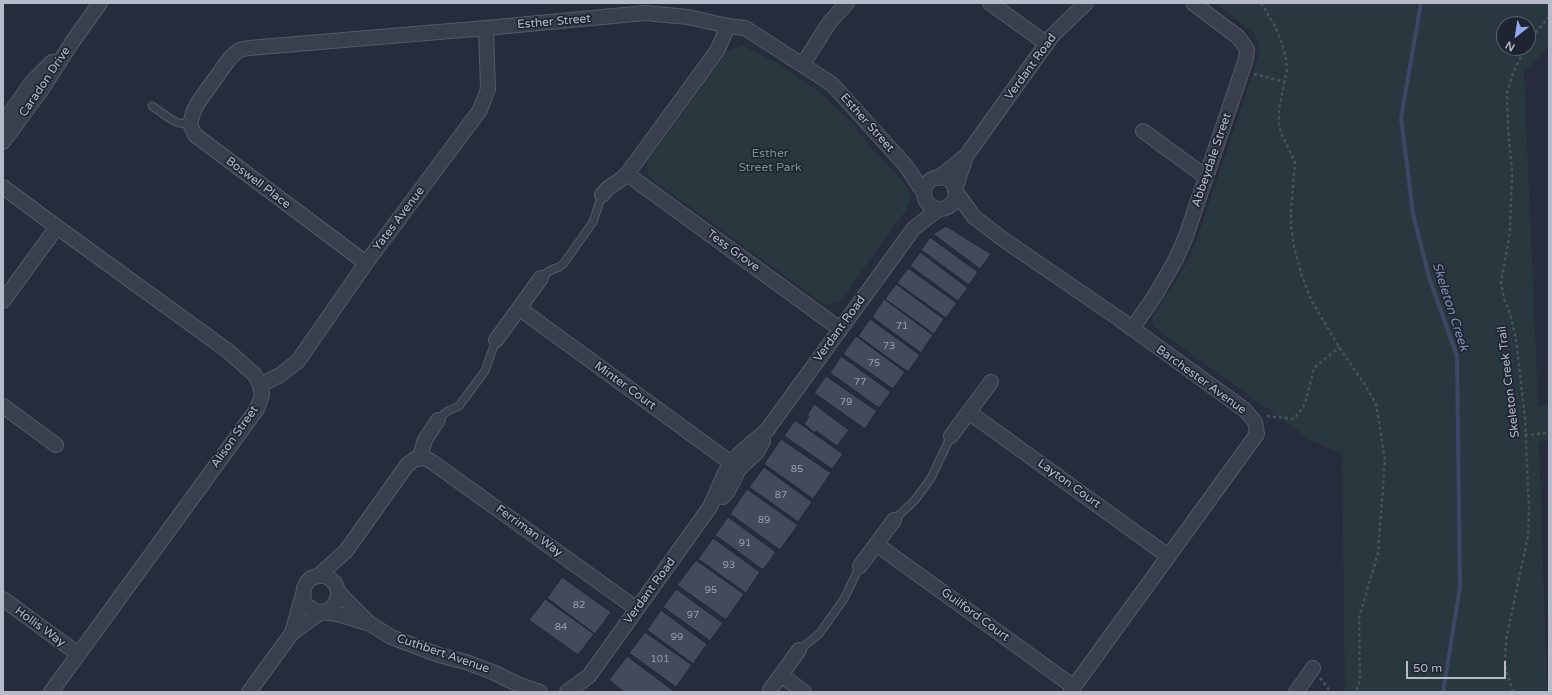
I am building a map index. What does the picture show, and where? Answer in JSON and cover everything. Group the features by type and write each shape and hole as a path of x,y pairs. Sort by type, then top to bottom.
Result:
{"street":[{"name":"Caradon Drive","path":"3,142 42,89 100,3"},
{"path":"803,64 829,23 847,3"},
{"path":"990,3 1047,44"},
{"name":"Verdant Road","path":"936,178 966,156 1052,36 1086,3"},
{"name":"Abbeydale Street","path":"1132,329 1156,294 1176,259 1186,236 1244,71 1247,50 1238,37 1194,3"},
{"name":"Esther Street","path":"190,124 197,104 230,58 239,50 645,13 688,17 728,26 745,28 832,84 906,166 924,195"},
{"path":"602,195 608,188 627,174 717,51 728,26"},
{"name":"Yates Avenue","path":"260,385 280,375 298,361 366,264 480,110 488,89 486,28"},
{"name":"Caradon Drive","path":"3,122 32,82 73,41"},
{"name":"Boswell Place","path":"190,124 195,135 204,143 366,264"},
{"path":"1143,131 1206,177"},
{"name":"Verdant Road","path":"956,191 966,156"},
{"name":"Esther Street","path":"906,166 936,178"},
{"name":"Tess Grove","path":"627,174 840,329"},
{"path":"936,178 949,180 953,184 956,191 953,203 941,209 930,205 924,195 927,184 936,178"},
{"path":"3,187 228,351 255,375 260,385"},
{"name":"Barchester Avenue","path":"956,191 974,218 1245,410 1255,422 1257,434 1072,689"},
{"name":"Verdant Road","path":"914,228 924,195"},
{"name":"Verdant Road","path":"584,692 589,676 710,507 725,473 735,466 740,453 767,430 914,228 941,209"},
{"name":"Barchester Avenue","path":"941,209 974,218"},
{"path":"3,301 57,227"},
{"path":"496,340 520,309 541,278"},
{"name":"Minter Court","path":"520,309 735,466"},
{"path":"951,436 970,413 991,382"},
{"name":"Alison Street","path":"50,692 257,409 262,396 260,385"},
{"path":"3,406 56,445"},
{"name":"Layton Court","path":"970,413 1168,556"},
{"path":"318,576 346,551 407,465 415,459 419,459 425,440 438,420"},
{"name":"Ferriman Way","path":"419,459 424,458 432,462 637,609"},
{"path":"860,566 894,520"},
{"name":"Guilford Court","path":"876,544 1072,689"},
{"path":"249,692 292,633 322,612 331,609 335,604 338,599 339,571 346,551"},
{"path":"292,633 302,594 307,582 318,576 325,576 330,579 338,590"},
{"name":"Cuthbert Avenue","path":"338,590 369,623 391,637 416,647 495,673 521,688 540,692"},
{"path":"302,594 306,605 311,609 322,612"},
{"name":"Hollis Way","path":"3,599 78,654"},
{"name":"Cuthbert Avenue","path":"322,612 338,614 369,623"},
{"path":"770,690 799,650"},
{"path":"1296,692 1313,668"},
{"path":"781,675 804,692"},
{"name":"Verdant Road","path":"567,692 589,676"}],"lane":[{"path":"152,106 172,120 179,123 190,124"},
{"path":"541,278 549,271 559,267 578,244 592,222 602,195"},
{"path":"438,420 446,412 459,406 485,371 496,340"},
{"path":"894,520 915,500 931,478 951,436"},
{"path":"799,650 819,634 844,599 860,566"}],"path":[{"path":"1261,3 1282,43 1287,70 1279,109 1279,123 1281,133 1296,162 1291,211 1294,247 1301,273 1310,300 1339,348 1365,385 1376,404 1385,460 1378,553 1359,618 1360,680 1356,692"},
{"path":"1536,32 1549,17"},
{"name":"Skeleton Creek Trail","path":"1513,692 1505,665 1506,640 1528,536 1529,509 1525,418 1516,339 1510,313 1504,299 1501,282 1510,232 1512,172 1508,128 1507,93 1513,73 1521,56"},
{"path":"1244,71 1285,82"},
{"path":"1253,420 1261,415 1294,419 1305,404 1314,368 1339,348"},
{"path":"1525,435 1549,433"}],"green space":[{"path":"1215,3 1549,3 1549,46 1524,72 1538,405 1549,405 1549,441 1539,441 1547,692 1345,692 1342,453 1312,441 1153,326 1152,318 1182,272 1193,250 1257,62 1260,52 1258,41 1254,33"},
{"name":"Esther Street Park","path":"743,46 779,64 823,95 850,121 874,151 902,181 911,194 906,210 839,302 825,305 649,177 647,162 728,51"}],"building":[{"path":"946,226 991,254 980,269 933,234"},
{"path":"930,237 978,272 969,285 921,250"},
{"path":"920,252 968,288 958,301 910,266"},
{"path":"908,268 957,303 946,318 897,283"},
{"path":"896,284 944,319 934,334 885,299"},
{"path":"884,299 933,335 921,353 872,317"},
{"path":"870,319 920,355 908,372 858,336"},
{"path":"856,336 905,372 893,389 843,354"},
{"path":"841,356 891,392 879,408 830,373"},
{"path":"826,376 877,411 865,429 814,393"},
{"path":"814,404 849,430 837,446 816,431 815,433 804,424 809,416 807,415"},
{"path":"795,420 843,454 832,469 784,436"},
{"path":"781,439 831,473 813,499 764,464"},
{"path":"764,467 812,502 798,522 749,487"},
{"path":"747,489 798,525 780,550 730,514"},
{"path":"728,517 776,552 763,570 715,535"},
{"path":"713,538 760,572 746,593 698,559"},
{"path":"696,560 744,594 726,620 677,585"},
{"path":"562,577 611,612 595,634 547,598"},
{"path":"676,589 723,623 710,641 663,607"},
{"path":"545,599 594,634 578,655 529,620"},
{"path":"661,610 707,644 693,664 647,630"},
{"path":"645,632 692,665 676,687 629,653"},
{"path":"627,656 674,691 624,692 609,680"}],"waterway":[{"name":"Skeleton Creek","path":"1421,3 1401,118 1413,214 1429,277 1457,356 1460,587 1443,692"}]}
